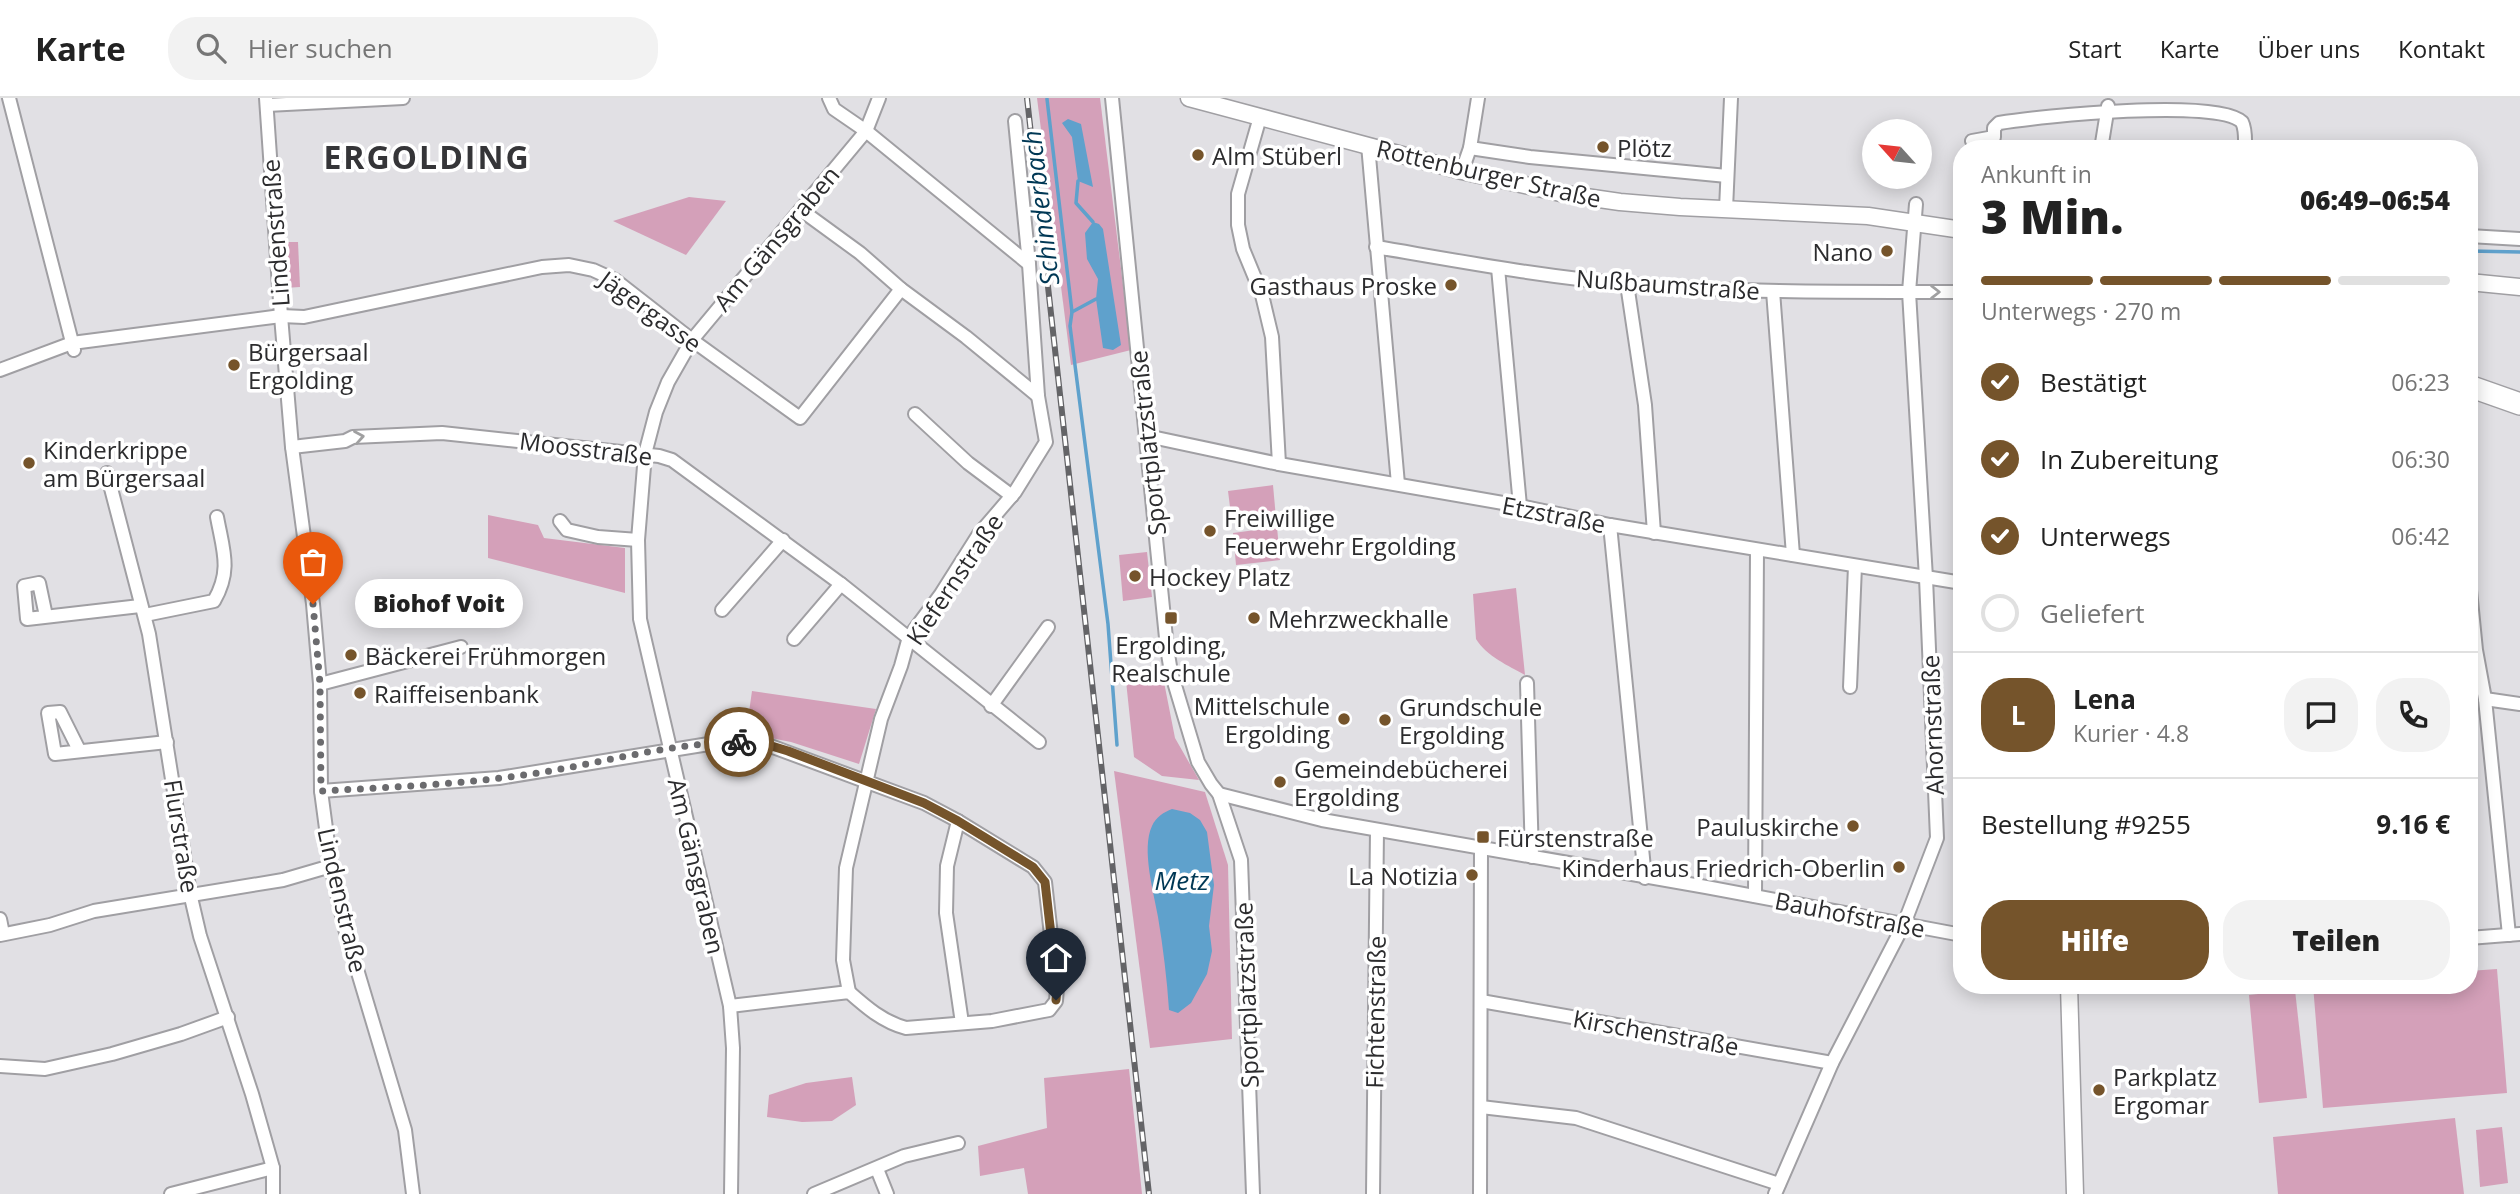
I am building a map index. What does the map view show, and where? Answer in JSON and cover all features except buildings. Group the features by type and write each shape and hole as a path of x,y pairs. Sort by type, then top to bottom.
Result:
{"highway":[{"path":"2478,389 2520,404"}],"street":[{"path":"9,98 73,347"},
{"path":"266,101 403,98"},
{"path":"829,98 834,109 866,131 1029,264"},
{"name":"Am Gänsgraben","path":"731,1194 733,1048 730,1006 640,619 638,540 645,454 656,412 668,382 692,340 866,131 879,98"},
{"name":"Sportplatzstraße","path":"1112,98 1171,672 1198,762 1219,794 1241,860 1253,1194"},
{"name":"Rottenburger Straße","path":"1189,98 1219,102 1260,117 1462,171 1565,194 1620,202 1868,216 1953,229"},
{"path":"1462,171 1470,148 1478,98"},
{"path":"1726,209 1731,98"},
{"path":"1996,140 1994,128 1998,123 2108,106 2174,100 2194,100 2232,112 2241,121 2245,140"},
{"name":"Lindenstraße","path":"266,101 292,447 312,586 320,684 321,791 331,866 345,929 405,1130 413,1194"},
{"path":"2102,140 2108,106"},
{"path":"1260,117 1238,194 1238,225 1243,249 1262,295 1272,337 1279,464"},
{"name":"Kiefernstraße","path":"849,992 843,960 846,868 881,719 909,637 941,594 979,534 1012,496 1046,442 1038,396 1015,121"},
{"path":"1368,145 1398,484"},
{"path":"1470,148 1530,157 1727,176"},
{"name":"Ahornstraße","path":"1777,1189 1832,1063 1904,924 1937,838 1926,578 1909,292 1916,204"},
{"path":"801,210 860,253 901,289 966,337 1038,396"},
{"path":"2478,237 2520,239"},
{"name":"Nußbaumstraße","path":"1376,247 1499,268 1627,284 1773,291 1953,292"},
{"name":"Jägergasse","path":"0,370 73,347 281,316 304,317 542,267 569,265 593,270 615,280 800,418 901,289"},
{"path":"1499,268 1520,506"},
{"path":"2478,283 2520,287"},
{"path":"1627,284 1645,405 1654,533"},
{"path":"1773,291 1793,555"},
{"name":"Kiefernstraße","path":"915,414 968,463 1012,496"},
{"name":"Moosstraße","path":"292,447 345,441 353,437 442,433 645,454 671,460 841,584 1039,742"},
{"name":"Etzstraße","path":"1147,436 1279,464 1520,506 1654,533 1953,582"},
{"name":"Flurstraße","path":"107,473 142,610 167,742 190,893 200,936 228,1017 273,1168 273,1194"},
{"path":"46,616 142,610 214,601 223,585 225,561 218,517"},
{"path":"561,521 568,530 598,537 638,540"},
{"path":"1610,525 1645,878"},
{"path":"722,610 783,540"},
{"path":"1755,896 1757,550"},
{"path":"1850,687 1855,566"},
{"path":"794,639 841,584"},
{"path":"991,706 1048,627"},
{"path":"320,684 461,647"},
{"path":"2478,672 2485,699 2514,934 2478,937"},
{"path":"1527,683 1532,857"},
{"path":"2485,699 2520,704"},
{"path":"321,791 499,778 546,772 669,748 749,741 788,751 924,803 1004,848 1040,875 1045,882 1057,988 1056,1000 1049,1010 992,1021 905,1028 892,1024 849,992 730,1006"},
{"path":"79,750 167,742"},
{"name":"Bauhofstraße","path":"1219,794 1322,820 1953,933"},
{"path":"958,821 947,866 946,913 962,1023"},
{"name":"Fichtenstraße","path":"1373,1194 1377,830"},
{"path":"1480,1194 1481,848"},
{"path":"0,919 2,935 50,925 94,911 190,893 283,880 331,866"},
{"path":"2069,994 2075,1194"},
{"name":"Kirschenstraße","path":"1481,1002 1832,1063"},
{"path":"0,1066 45,1069 112,1054 228,1017"},
{"path":"1481,1107 1576,1118 1777,1189"},
{"path":"814,1194 904,1156 958,1143"},
{"path":"171,1194 273,1168"},
{"path":"877,1169 887,1194"}],"shaded area":[{"path":"1037,98 1100,98 1131,350 1071,365"},
{"path":"689,197 726,201 686,255 613,221"},
{"path":"283,242 298,242 300,287 285,288"},
{"path":"1273,485 1276,518 1232,523 1228,491"},
{"path":"488,515 538,525 544,538 625,548 625,593 488,558"},
{"path":"1277,527 1280,560 1236,565 1233,533"},
{"name":"Hockey Platz","path":"1147,552 1152,597 1123,601 1119,555"},
{"path":"1516,588 1525,675 1492,655 1476,639 1473,594"},
{"path":"1163,677 1175,738 1199,780 1162,776 1134,757 1126,681"},
{"path":"752,691 876,709 859,764 791,742 746,733"},
{"path":"1114,771 1205,792 1228,865 1232,1039 1150,1048"},
{"path":"2497,969 2507,1093 2323,1108 2314,994 2478,994 2478,970"},
{"path":"2295,994 2307,1098 2259,1103 2249,995"},
{"path":"1129,1069 1142,1194 1028,1194 1024,1168 980,1176 978,1146 1047,1128 1044,1078"},
{"path":"852,1077 856,1105 832,1121 802,1122 767,1117 769,1095 806,1083"},
{"path":"2455,1118 2464,1194 2278,1194 2273,1137"},
{"path":"2502,1127 2508,1183 2480,1187 2476,1130"}],"water":[{"path":"1068,119 1081,124 1093,187 1078,181 1072,137 1062,123"},
{"path":"1093,222 1103,229 1121,345 1113,350 1103,348 1096,299 1098,279 1087,259 1085,233"},
{"name":"Metz","path":"1172,809 1190,813 1200,820 1207,832 1214,885 1209,926 1212,951 1207,974 1191,1003 1178,1013 1169,1010 1162,940 1148,859 1152,826 1160,815"}],"waterway":[{"name":"Schinderbach","path":"1047,99 1072,312"},
{"path":"1078,181 1076,203 1093,222"},
{"name":"Schinderbach","path":"2478,251 2520,252"},
{"path":"1096,299 1072,312 1070,326 1108,624 1117,745"}],"railway":[{"path":"1027,98 1149,1194"}],"way so far":[{"path":"313,604 320,684 321,791 499,778 546,772 669,748 739,742"}],"place":[{"name":"Plötz","path":"1603,147"},
{"name":"Alm Stüberl","path":"1198,155"},
{"name":"Nano","path":"1887,251"},
{"name":"Gasthaus Proske","path":"1451,285"},
{"name":"Bürgersaal Ergolding","path":"234,365"},
{"name":"Kinderkrippe am Bürgersaal","path":"29,463"},
{"name":"Freiwillige Feuerwehr Ergolding","path":"1210,531"},
{"name":"Hockey Platz","path":"1135,576"},
{"name":"Biohof Voit","path":"313,604"},
{"name":"Ergolding, Realschule","path":"1171,618"},
{"name":"Mehrzweckhalle","path":"1254,618"},
{"name":"Bäckerei Frühmorgen","path":"351,655"},
{"name":"Raiffeisenbank","path":"360,693"},
{"name":"Mittelschule Ergolding","path":"1344,719"},
{"name":"Grundschule Ergolding","path":"1385,720"},
{"name":"Gemeindebücherei Ergolding","path":"1280,782"},
{"name":"Pauluskirche","path":"1853,826"},
{"name":"Fürstenstraße","path":"1483,837"},
{"name":"Kinderhaus Friedrich-Oberlin","path":"1899,867"},
{"name":"La Notizia","path":"1472,875"},
{"name":"Parkplatz Ergomar","path":"2099,1090"}],"district":[{"name":"ERGOLDING","path":"427,156"}],"route":[{"path":"739,742 749,741 788,751 924,803 1033,867 1045,882 1057,988 1056,1000"}]}
